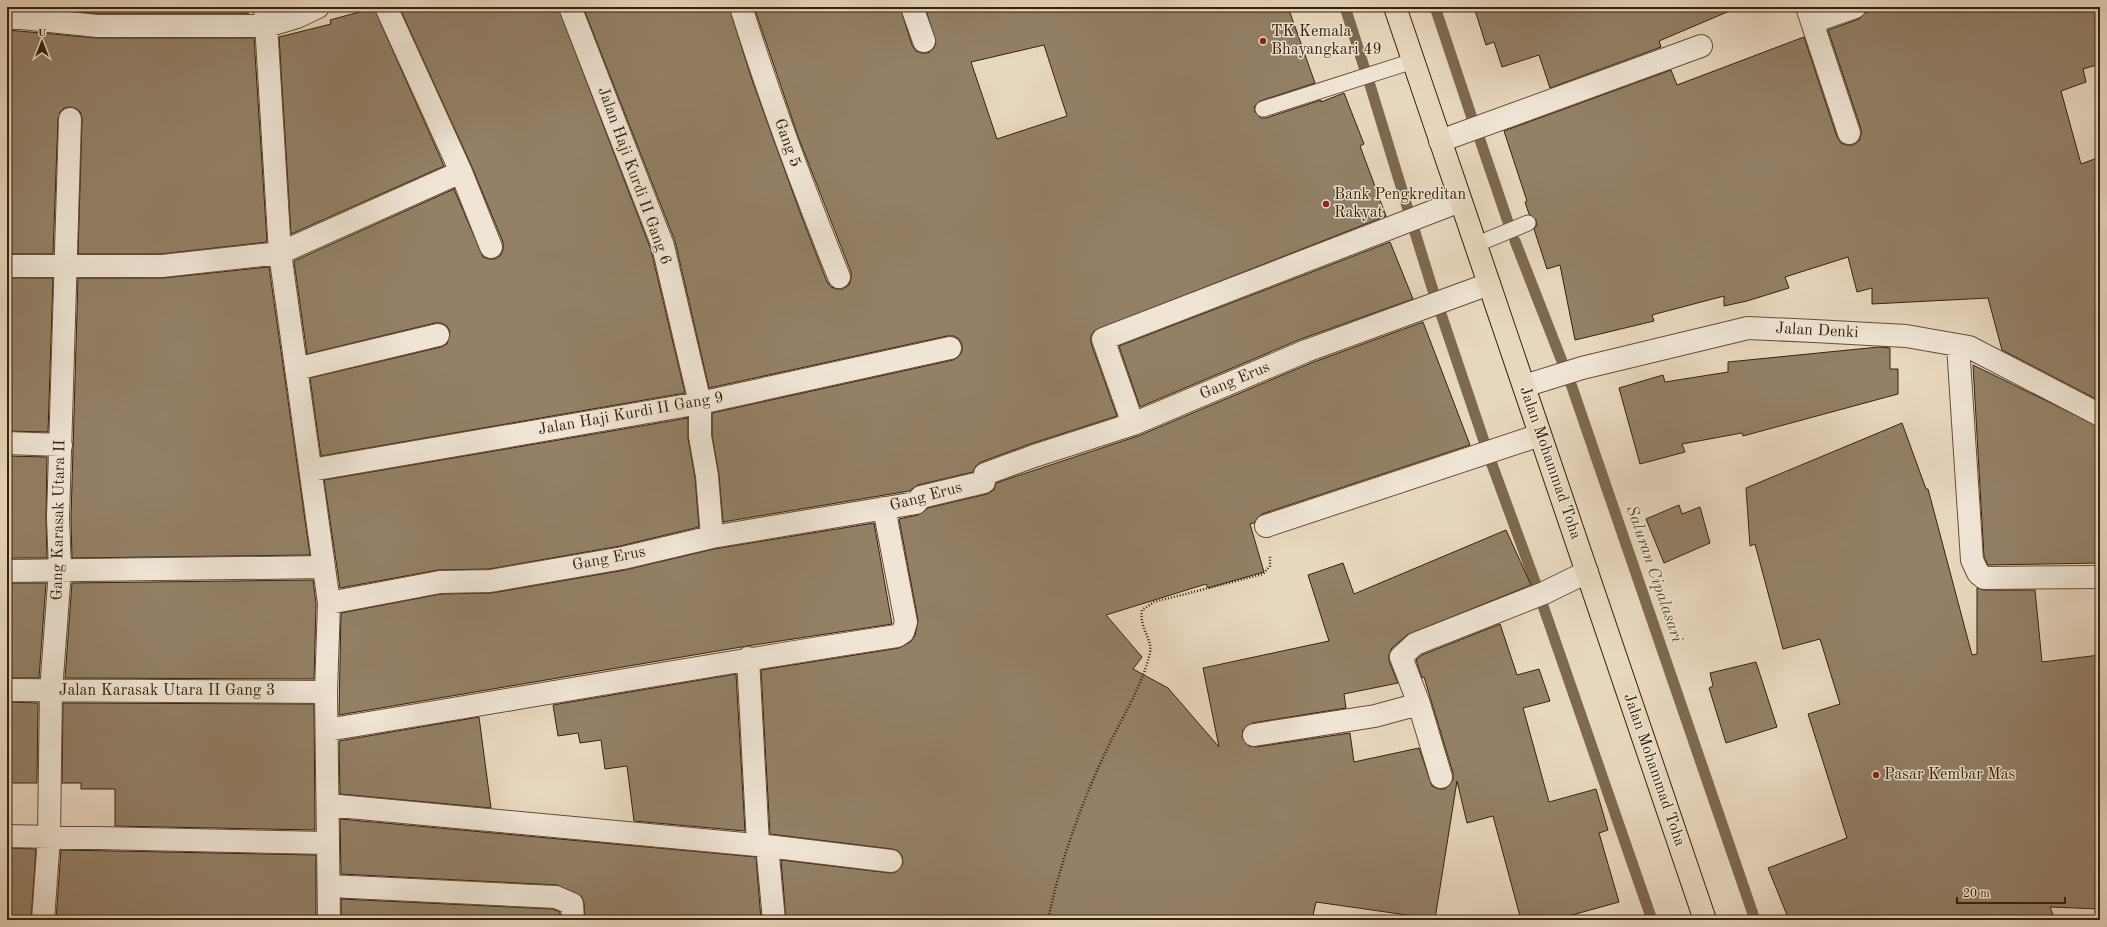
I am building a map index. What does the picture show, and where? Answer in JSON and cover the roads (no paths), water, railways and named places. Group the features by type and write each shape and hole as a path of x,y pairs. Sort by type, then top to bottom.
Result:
{"main road":[{"name":"Jalan Mohammad Toha","path":"1395,7 1705,920"}],"street":[{"path":"7,18 22,18 97,26 266,16 297,17 318,7"},
{"path":"386,7 461,172 491,247"},
{"name":"Jalan Haji Kurdi II Gang 6","path":"570,7 663,246 700,403 700,436 707,476 712,538"},
{"name":"Gang 5","path":"741,7 771,99 804,189 839,277"},
{"path":"912,7 924,42"},
{"path":"1849,133 1809,14 1855,7"},
{"path":"266,16 280,253 329,603 326,692 328,805 327,843 330,886 329,920"},
{"path":"1440,141 1701,46"},
{"name":"Gang Karasak Utara II","path":"43,920 49,837 51,691 60,570 58,518 70,119"},
{"path":"7,266 162,266 280,253 461,172"},
{"path":"1133,424 1104,339 1460,201"},
{"name":"Gang Erus","path":"329,603 367,594 440,582 490,581 623,558 712,538 916,503 920,497 984,482 984,474 1133,424 1306,351 1488,284"},
{"name":"Jalan Denki","path":"1524,386 1568,372 1682,342 1748,328 1906,336 1969,347 2100,415"},
{"path":"296,369 438,335"},
{"path":"1958,345 1972,560 1978,573 1984,578 2100,577"},
{"name":"Jalan Haji Kurdi II Gang 9","path":"311,470 700,403 950,348"},
{"path":"1266,526 1540,435"},
{"path":"7,443 61,445"},
{"path":"327,730 657,676 748,658 897,636 903,632 906,622 884,508"},
{"path":"7,571 324,567"},
{"path":"1441,777 1419,704 1401,657 1415,644 1544,592 1587,572"},
{"path":"748,658 763,845 774,920"},
{"name":"Jalan Karasak Utara II Gang 3","path":"7,690 326,692"},
{"path":"1254,735 1375,716 1419,704"},
{"path":"328,805 763,845 891,861"},
{"path":"7,836 327,843"},
{"path":"330,886 556,896 573,912"}],"lane":[{"path":"1262,109 1413,61"},
{"path":"1475,245 1528,223"}],"waterway":[{"path":"1345,7 1365,70"},
{"name":"Saluran Cipalasari","path":"1435,7 1474,124"},
{"path":"1370,85 1410,216"},
{"name":"Saluran Cipalasari","path":"1478,134 1509,225"},
{"path":"1413,226 1435,297"},
{"name":"Saluran Cipalasari","path":"1515,241 1572,387 1755,920"},
{"path":"1439,308 1486,447"},
{"path":"1490,459 1538,590"},
{"path":"1541,600 1652,920"}],"place":[{"name":"TK Kemala Bhayangkari 49","path":"1263,41"},
{"name":"Bank Pengkreditan Rakyat","path":"1326,204"},
{"name":"Pasar Kembar Mas","path":"1876,775"}]}
